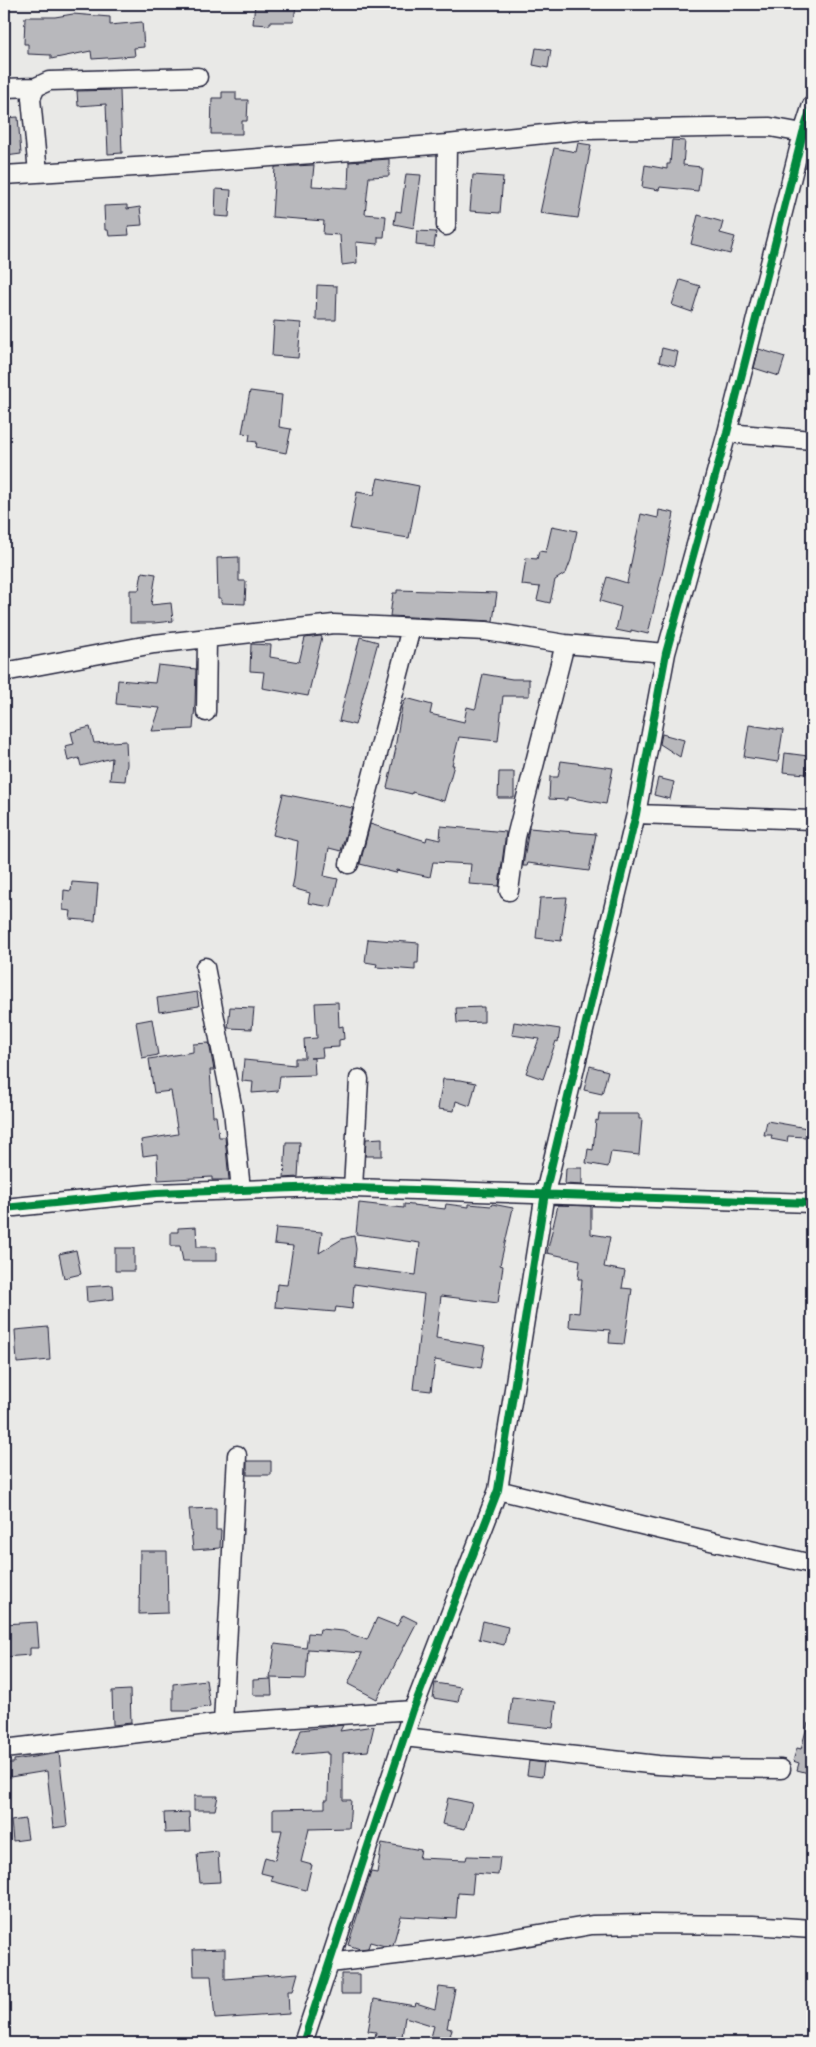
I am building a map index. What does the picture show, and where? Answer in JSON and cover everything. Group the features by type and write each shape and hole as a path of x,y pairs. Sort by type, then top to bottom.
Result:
{"street":[{"path":"4,88 36,87 49,81 198,77"},
{"path":"36,87 31,98 38,173"},
{"path":"303,2043 413,1710 498,1490 545,1193 636,814 666,653 727,433 802,134 812,105"},
{"path":"4,175 447,144 583,130 770,127 802,134"},
{"path":"446,226 447,144"},
{"path":"727,433 812,440"},
{"path":"4,672 154,644 334,624 486,632 565,644 666,653"},
{"path":"349,864 411,628"},
{"path":"206,712 207,638"},
{"path":"509,891 516,837 565,644"},
{"path":"636,814 812,820"},
{"path":"205,967 233,1110 241,1190"},
{"path":"353,1188 359,1079"},
{"path":"4,1208 156,1194 322,1187 812,1203"},
{"path":"223,1723 237,1455"},
{"path":"498,1490 812,1564"},
{"path":"4,1749 223,1723 413,1710"},
{"path":"404,1737 658,1765 781,1769"},
{"path":"330,1964 470,1946 592,1925 646,1924 812,1929"}],"building":[{"path":"255,4 296,4 294,22 270,22 270,25 253,24"},
{"path":"73,14 110,17 110,25 142,22 144,47 134,48 135,56 92,59 91,51 51,59 51,55 28,54 28,44 24,44 25,17 55,17"},
{"path":"536,48 551,50 548,68 533,65"},
{"path":"120,90 122,153 108,154 106,104 78,106 77,91"},
{"path":"222,92 236,92 236,100 248,100 247,121 242,121 242,134 211,134 212,98 222,98"},
{"path":"18,117 21,154 6,156 4,118"},
{"path":"672,140 685,141 683,165 701,167 698,191 660,187 659,190 642,187 645,165 667,169 667,164 670,164"},
{"path":"578,143 591,145 578,218 540,213 554,148 576,152"},
{"path":"389,159 389,176 369,177 365,214 386,216 384,237 378,237 378,244 356,242 357,263 342,265 340,235 323,234 324,221 272,217 275,167 314,165 312,186 348,188 349,162"},
{"path":"406,174 421,175 414,228 394,224 396,211 401,212"},
{"path":"473,175 503,177 500,213 470,211"},
{"path":"216,189 231,190 229,217 215,216"},
{"path":"127,205 127,209 140,207 142,225 128,226 129,235 109,236 108,230 105,230 104,206"},
{"path":"698,215 723,222 720,233 735,237 730,254 691,244"},
{"path":"417,231 436,232 434,247 416,245"},
{"path":"680,280 700,286 692,312 672,305"},
{"path":"317,285 337,286 336,320 316,320"},
{"path":"274,321 301,323 298,358 272,356"},
{"path":"662,348 678,352 675,366 659,362"},
{"path":"759,349 785,357 779,376 754,368"},
{"path":"250,391 282,395 279,427 291,429 286,453 256,447 257,442 249,441 250,434 242,433"},
{"path":"378,478 419,486 409,538 350,529 357,492 374,495"},
{"path":"659,510 674,513 648,634 631,630 631,633 616,630 621,607 600,601 607,577 627,583 641,514 658,518"},
{"path":"552,526 577,531 571,560 566,573 555,580 550,603 537,600 540,587 522,585 526,558 537,559 539,551 546,552"},
{"path":"239,557 239,581 246,581 245,604 221,603 221,598 218,598 217,558"},
{"path":"142,572 156,574 151,605 171,603 173,621 130,623 130,590 139,590"},
{"path":"397,590 497,593 493,621 390,616 393,593 397,593"},
{"path":"322,637 308,696 262,688 264,672 250,671 251,644 271,645 270,657 299,662 305,638"},
{"path":"360,637 378,642 355,725 339,721"},
{"path":"158,665 196,669 193,729 152,731 160,708 116,704 118,680 155,683"},
{"path":"483,674 512,679 529,679 529,696 503,696 498,741 459,737 452,765 454,765 444,801 412,792 412,794 387,788 396,748 402,707 406,698 432,705 430,714 464,722 467,707 475,709 476,707"},
{"path":"749,725 783,730 778,762 744,757"},
{"path":"90,727 94,743 126,741 127,764 125,781 110,780 112,758 81,766 79,758 68,761 65,746 74,744 71,732"},
{"path":"662,734 684,740 680,757 660,744"},
{"path":"785,753 808,756 806,774 783,772"},
{"path":"561,761 613,768 606,804 567,797 567,800 549,799 550,777 558,777"},
{"path":"499,772 514,772 514,798 498,798"},
{"path":"658,778 674,782 670,799 654,795"},
{"path":"283,794 353,808 341,851 329,848 324,876 338,879 331,907 308,903 310,893 292,888 298,841 273,835"},
{"path":"370,824 426,841 427,837 440,840 441,826 506,832 499,886 469,884 471,864 433,862 430,877 397,870 396,873 360,864"},
{"path":"529,828 596,834 589,871 528,863 527,866 523,866"},
{"path":"72,882 98,884 95,921 70,919 71,911 63,910 64,890 71,891"},
{"path":"567,897 561,941 536,938 540,898"},
{"path":"368,939 419,943 418,963 415,963 415,970 376,967 377,964 365,962"},
{"path":"197,992 199,1006 159,1012 157,998"},
{"path":"338,1002 339,1027 343,1026 344,1039 339,1040 339,1047 322,1048 323,1057 310,1058 314,1058 315,1075 280,1076 278,1091 252,1093 253,1082 242,1081 244,1060 295,1065 295,1058 305,1058 304,1039 317,1038 315,1003"},
{"path":"230,1007 254,1008 252,1029 228,1028"},
{"path":"484,1007 484,1022 457,1023 456,1008"},
{"path":"152,1019 158,1055 142,1058 136,1022"},
{"path":"514,1022 560,1029 558,1042 556,1041 543,1079 526,1073 539,1039 512,1035"},
{"path":"209,1043 214,1070 210,1070 213,1116 216,1116 219,1137 225,1137 229,1180 212,1180 212,1177 158,1180 157,1154 143,1156 141,1140 178,1134 171,1091 154,1093 149,1059 193,1052 193,1044"},
{"path":"590,1066 608,1071 602,1094 584,1090"},
{"path":"443,1079 476,1083 470,1106 456,1101 454,1111 438,1109"},
{"path":"599,1114 639,1114 639,1119 642,1119 639,1155 611,1152 608,1167 586,1163 588,1149 593,1150 596,1120 598,1121"},
{"path":"767,1121 807,1128 806,1137 788,1136 787,1142 771,1139 772,1135 764,1135"},
{"path":"382,1138 382,1156 365,1156 366,1139"},
{"path":"286,1142 300,1142 298,1177 284,1178"},
{"path":"566,1168 582,1168 582,1185 565,1184"},
{"path":"359,1203 404,1208 404,1204 445,1209 446,1204 469,1207 469,1204 491,1206 492,1204 513,1208 500,1265 503,1266 498,1303 441,1296 436,1338 485,1346 481,1368 435,1360 431,1391 413,1389 424,1294 354,1284 352,1309 336,1307 335,1312 275,1307 277,1284 287,1285 293,1246 274,1244 276,1228 322,1232 319,1253 342,1239 354,1236 356,1249 354,1267 416,1275 420,1243 356,1234"},
{"path":"558,1205 591,1206 591,1234 610,1237 604,1267 625,1271 622,1288 632,1289 624,1344 609,1343 610,1330 569,1327 570,1312 579,1313 582,1279 578,1279 580,1260 547,1253"},
{"path":"196,1227 197,1247 216,1247 216,1261 183,1261 180,1246 171,1246 171,1232 178,1232 178,1228"},
{"path":"115,1248 134,1248 134,1271 115,1271"},
{"path":"76,1250 81,1274 64,1278 59,1254"},
{"path":"113,1285 114,1299 87,1302 86,1287"},
{"path":"48,1327 50,1360 17,1363 15,1330"},
{"path":"247,1461 271,1461 271,1475 247,1475"},
{"path":"216,1508 216,1530 221,1530 220,1548 193,1550 189,1509"},
{"path":"140,1551 167,1551 168,1613 139,1614"},
{"path":"403,1615 417,1622 377,1699 348,1684 362,1653 308,1649 306,1679 270,1678 275,1644 306,1648 308,1633 319,1634 320,1629 343,1631 367,1640 377,1618 397,1626"},
{"path":"483,1621 508,1627 504,1645 479,1639"},
{"path":"37,1622 39,1648 30,1648 30,1655 4,1657 4,1624"},
{"path":"271,1679 272,1695 253,1695 253,1680"},
{"path":"206,1680 210,1706 188,1711 173,1711 173,1684"},
{"path":"435,1683 461,1687 458,1702 433,1698"},
{"path":"130,1690 131,1723 113,1725 112,1691"},
{"path":"512,1697 556,1702 553,1728 509,1723"},
{"path":"808,1723 812,1724 812,1774 797,1770 799,1763 793,1761 797,1748 801,1749"},
{"path":"343,1725 340,1731 374,1726 368,1751 343,1753 343,1800 351,1800 349,1828 309,1829 301,1862 312,1865 306,1890 271,1881 273,1876 261,1873 265,1857 275,1860 282,1830 273,1830 273,1809 325,1808 325,1800 328,1800 329,1754 327,1752 292,1755 301,1730"},
{"path":"59,1753 67,1826 53,1828 47,1771 4,1778 4,1763 14,1763 14,1760"},
{"path":"529,1761 544,1763 542,1777 527,1775"},
{"path":"194,1796 218,1796 215,1810 194,1810"},
{"path":"448,1798 472,1803 465,1829 442,1824"},
{"path":"189,1812 190,1832 165,1833 164,1813"},
{"path":"25,1819 28,1839 13,1841 11,1821"},
{"path":"382,1843 421,1850 419,1858 466,1860 467,1856 500,1857 498,1875 474,1873 472,1894 458,1893 456,1919 401,1916 393,1945 385,1946 370,1942 368,1948 360,1949 348,1945 371,1872 377,1873"},
{"path":"218,1852 220,1882 200,1883 197,1854"},
{"path":"225,1949 225,1979 298,1973 293,1991 288,1991 289,2014 215,2019 211,1976 194,1976 193,1950"},
{"path":"341,1974 360,1974 360,1994 341,1994"},
{"path":"439,1987 455,1989 447,2028 452,2029 448,2043 430,2041 434,2026 405,2017 401,2043 374,2043 376,2032 368,2031 374,1999 415,2006 416,2003 435,2009"}],"cycle path":[{"path":"303,2043 413,1710 498,1490 545,1193 636,814 666,653 727,433 803,133 812,105"},
{"path":"4,1208 156,1193 322,1187 812,1203"}]}
